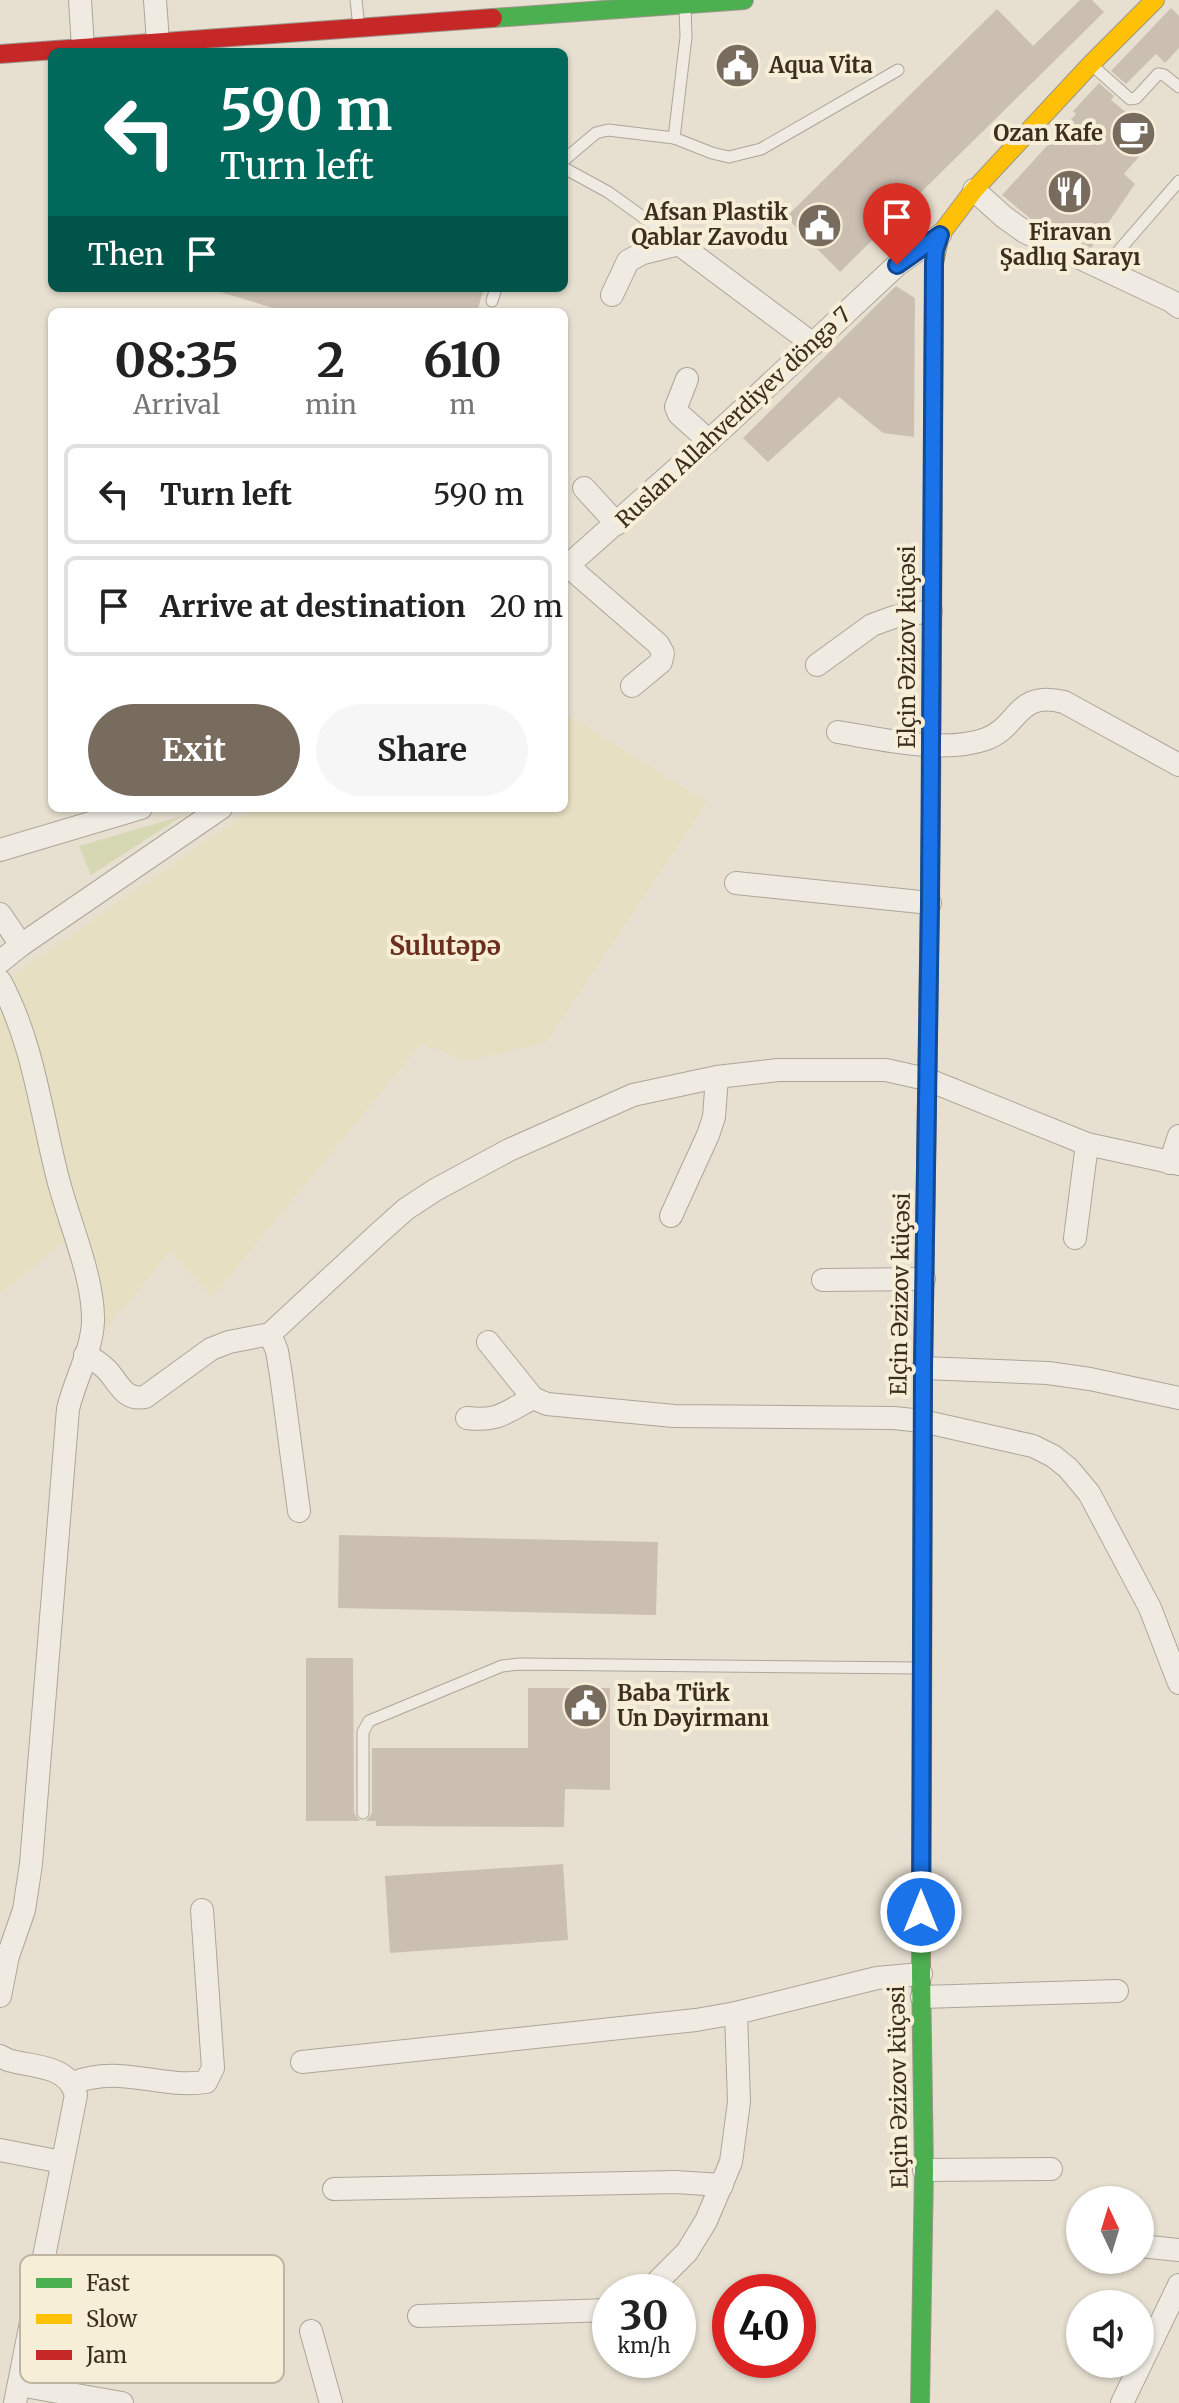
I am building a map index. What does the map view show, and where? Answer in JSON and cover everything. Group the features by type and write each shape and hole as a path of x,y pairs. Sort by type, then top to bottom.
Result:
{"street":[{"path":"80,0 83,48 744,0"},
{"path":"155,0 158,42"},
{"path":"940,235 974,190 1155,0"},
{"path":"0,54 48,51"},
{"path":"974,190 1025,232 1179,307"},
{"name":"Ruslan Allahverdiyev döngə 7","path":"568,566 709,441 897,265 940,235"},
{"name":"Elçin Əzizov küçəsi","path":"920,2403 924,2170 921,1974 922,1421 930,903 934,263 940,235"},
{"path":"612,295 628,261 643,253 679,244 813,344"},
{"path":"687,379 676,407 679,414 709,441"},
{"path":"584,488 617,524"},
{"path":"568,570 658,644 663,653 661,662 632,686"},
{"path":"817,665 872,625 894,617 931,611"},
{"path":"838,732 931,745 987,739 1031,702 1051,699 1064,702 1179,765"},
{"path":"0,850 125,812"},
{"path":"0,962 215,812"},
{"path":"736,883 930,903"},
{"path":"0,914 21,945"},
{"path":"0,981 22,1028 59,1181 83,1263 93,1320 91,1339 68,1409 31,1864 24,1910 8,1956 0,1996"},
{"path":"85,1355 107,1370 125,1394 136,1399 145,1397 211,1349 270,1334 406,1209 435,1190 509,1150 633,1095 717,1077 778,1070 886,1070 926,1079 1087,1144 1175,1164 1179,1136"},
{"path":"671,1216 714,1117 717,1077"},
{"path":"1075,1238 1087,1144"},
{"path":"823,1280 924,1279"},
{"path":"270,1334 281,1375 299,1511"},
{"path":"488,1342 533,1398 547,1404 674,1416 894,1418 922,1421 1033,1446 1068,1468 1089,1493 1150,1608 1177,1669"},
{"path":"923,1368 1048,1373 1179,1398"},
{"path":"467,1418 494,1419 533,1398"},
{"path":"72,2083 111,2074 192,2084 206,2082 213,2068 202,1910"},
{"path":"302,2062 696,2020 877,1978 921,1974"},
{"path":"922,1997 1117,1991"},
{"path":"665,2274 687,2252 706,2221 731,2162 739,2102 736,2013"},
{"path":"0,2056 64,2075 72,2083 76,2095 44,2255"},
{"path":"0,2150 62,2162"},
{"path":"924,2170 1051,2169"},
{"path":"334,2189 675,2182 722,2185"},
{"path":"1154,2247 1179,2250"},
{"path":"1122,2403 1179,2285"},
{"path":"419,2316 592,2311"},
{"path":"311,2331 331,2403"},
{"path":"17,2394 122,2403"}],"lane":[{"path":"356,0 359,27"},
{"path":"674,138 686,37 684,2"},
{"path":"1091,64 1130,99 1136,98 1158,74 1179,87"},
{"path":"568,157 596,133 608,130 674,138 729,157 746,154 761,149 898,70"},
{"path":"568,170 608,192 679,244"},
{"path":"1103,269 1179,181"},
{"path":"492,301 495,292"},
{"path":"363,1813 363,1732 369,1721 502,1666 922,1668"}],"shaded area":[{"path":"568,715 707,802 546,1042 468,1061 421,1044 212,1297 170,1251 104,1331 102,1283 89,1237 60,1245 0,1294 0,985 247,812 568,812"}],"green space":[{"path":"182,816 91,875 79,846"}],"building":[{"path":"1080,0 1092,0 1104,12 840,272 786,217 997,9 1033,46"},
{"path":"1171,8 1179,16 1179,48 1165,63 1156,54 1126,84 1111,71"},
{"path":"1099,83 1114,96 1111,100 1156,137 1124,174 1135,184 1091,248 1032,220 1002,195 1076,114 1073,111"},
{"path":"896,286 915,298 914,437 883,433 839,397 768,462 743,438"},
{"path":"220,292 483,292 478,308 274,308"},
{"path":"339,1535 658,1542 656,1615 338,1608"},
{"path":"306,1658 353,1658 354,1813 360,1821 306,1821"},
{"path":"528,1688 610,1688 610,1790 565,1789 564,1827 376,1826 376,1821 366,1821 372,1813 372,1748 528,1748"},
{"path":"563,1864 568,1940 390,1953 385,1876"}],"traffic: fast":[{"path":"493,18 744,0"},
{"path":"923,1380 931,816"},
{"path":"920,2403 924,2170 922,1799"}],"traffic: slow":[{"path":"934,303 934,263 940,235 974,190 1155,0"},
{"path":"922,1799 923,1380"}],"traffic: jam":[{"path":"82,48 493,18"},
{"path":"0,54 48,50"},
{"path":"931,816 934,303"}],"place":[{"name":"Aqua Vita","path":"738,65"},
{"name":"Ozan Kafe","path":"1134,133"},
{"name":"Firavan Şadlıq Sarayı","path":"1070,191"},
{"name":"Afsan Plastik Qablar Zavodu","path":"819,225"},
{"name":"Baba Türk Un Dəyirmanı","path":"586,1706"}],"district":[{"name":"Sulutəpə","path":"445,946"}],"route":[{"path":"897,265 940,235 934,263 921,1912"}]}
